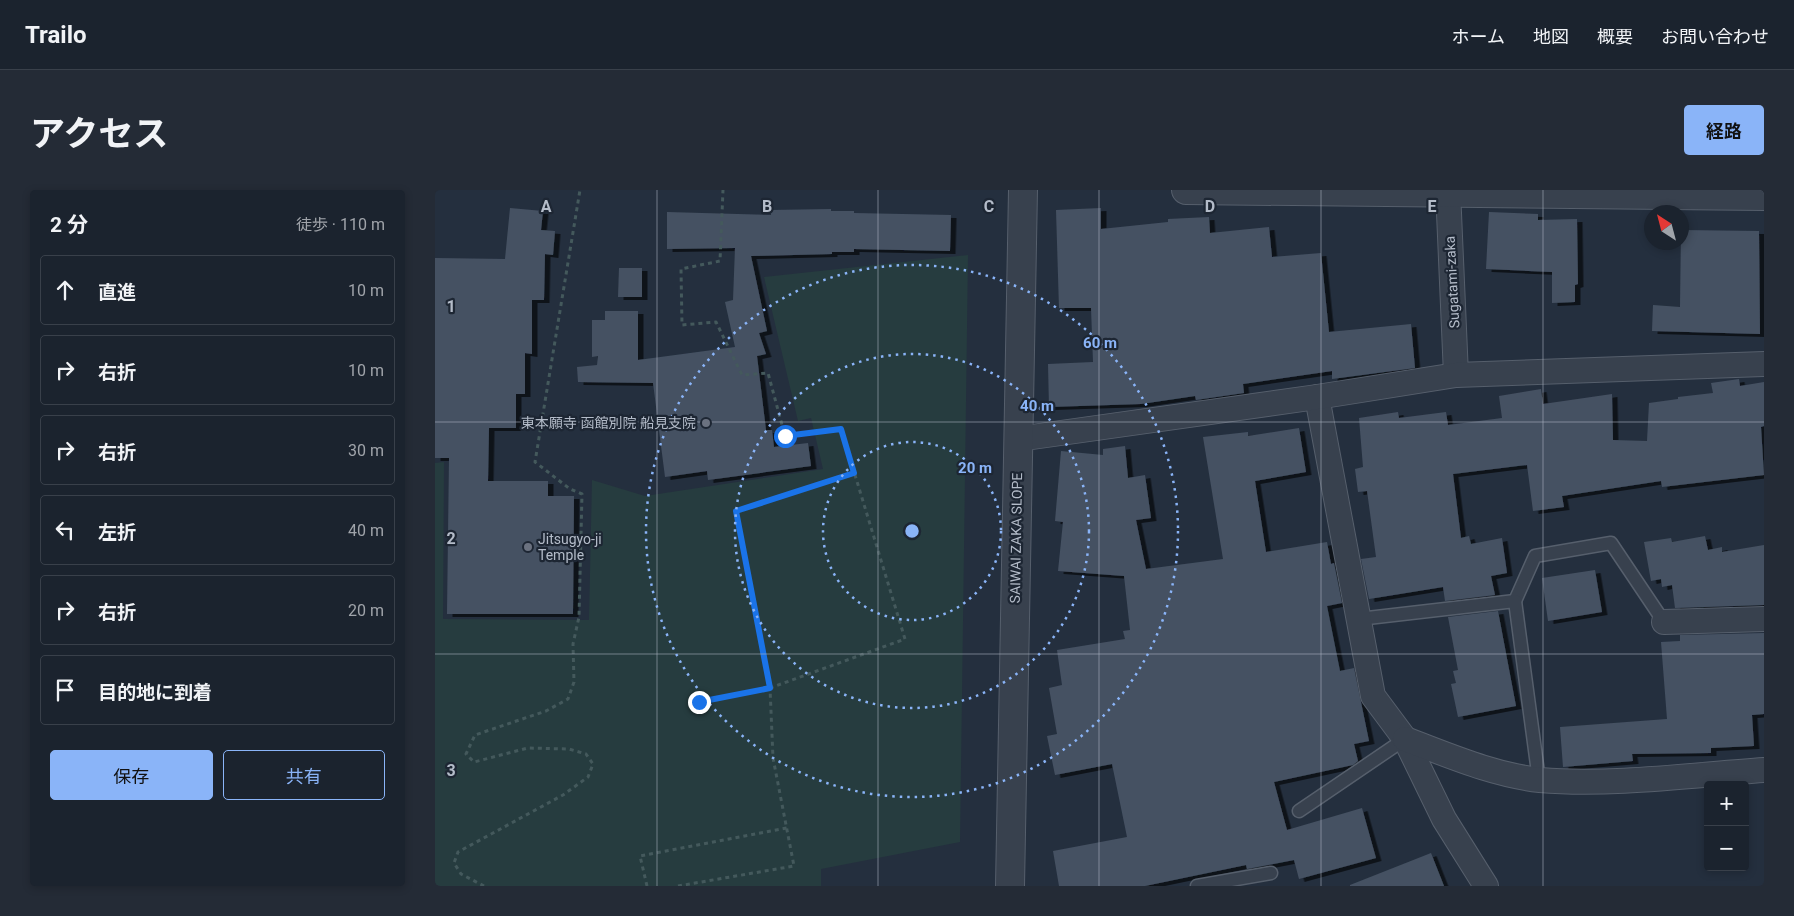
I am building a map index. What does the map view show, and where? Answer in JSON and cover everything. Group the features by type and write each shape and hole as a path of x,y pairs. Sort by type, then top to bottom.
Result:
{"street":[{"name":"SAIWAI ZAKA SLOPE","path":"1010,886 1023,190"},
{"path":"1186,190 1448,191 1764,196"},
{"name":"Sugatami-zaka","path":"1448,191 1456,374"},
{"path":"1018,439 1317,397 1456,374 1764,364"},
{"path":"1317,397 1373,696 1405,739 1444,819 1486,886"},
{"path":"1664,622 1764,619"},
{"path":"1405,739 1489,770 1539,780 1595,781 1764,770"}],"lane":[{"path":"1539,780 1515,601 1535,556 1611,543 1664,622"},
{"path":"1359,619 1515,601"},
{"path":"1299,811 1405,739"},
{"path":"1197,886 1271,873"}],"path":[{"path":"484,886 461,874 454,863 458,852 563,795 588,777 593,764 586,754 569,749 528,748 475,762 466,754 475,735 546,712 568,699 574,682 573,644 579,617 582,494 570,489 535,462 580,190"},
{"path":"699,702 770,688 905,639 841,429 785,436 768,373 742,375 716,322 682,325 681,269 720,261 723,190"},
{"path":"678,886 794,866 773,758 770,688 736,511 854,473"},
{"path":"647,886 640,856 787,828"}],"green space":[{"path":"968,255 960,842 821,869 821,886 435,886 435,463 444,462 443,619 589,620 592,480 645,496 823,469 811,418 798,421 764,277"}],"building":[{"path":"510,208 543,211 541,230 555,231 553,255 545,254 544,300 532,300 532,354 525,353 525,394 516,394 516,428 489,428 488,481 548,481 548,496 574,496 573,614 447,614 449,458 435,458 435,258 505,259"},
{"path":"1101,208 1101,229 1168,222 1168,219 1209,217 1210,233 1269,227 1272,257 1321,253 1329,332 1411,324 1415,368 1332,379 1332,371 1243,384 1244,393 1196,400 1195,396 1141,404 1049,407 1048,364 1093,362 1091,308 1059,308 1056,210"},
{"path":"831,209 831,211 854,211 854,213 951,215 950,251 854,249 854,252 832,252 832,254 751,256 767,331 759,333 766,354 757,356 766,430 772,430 774,447 808,443 811,466 708,480 707,471 665,477 653,383 578,382 577,367 597,365 598,356 592,357 592,320 605,320 605,311 638,311 638,360 735,347 725,302 733,300 735,248 667,249 667,212 771,215 771,210"},
{"path":"1489,212 1538,214 1538,220 1577,219 1578,284 1575,285 1575,302 1552,303 1552,272 1486,269"},
{"path":"1689,230 1759,231 1760,334 1652,331 1653,305 1680,307 1681,250 1689,250"},
{"path":"619,268 642,268 642,297 618,297"},
{"path":"1739,379 1740,386 1764,382 1764,426 1761,427 1764,475 1662,487 1661,481 1562,496 1564,507 1533,511 1527,465 1453,474 1461,538 1469,536 1471,544 1502,538 1507,573 1491,576 1495,595 1445,601 1443,587 1369,599 1361,559 1376,557 1367,491 1358,492 1355,469 1363,467 1359,418 1398,412 1399,418 1446,412 1448,425 1502,418 1499,396 1541,389 1543,404 1612,394 1613,440 1647,441 1649,403 1713,393 1711,383"},
{"path":"1299,428 1306,472 1255,481 1266,552 1327,542 1331,564 1334,563 1342,603 1327,606 1340,671 1354,668 1369,741 1354,744 1358,761 1353,765 1274,782 1287,830 1362,808 1376,858 1299,879 1294,860 1247,869 1246,865 1145,886 1059,886 1053,851 1127,837 1112,764 1055,775 1047,736 1057,734 1049,688 1062,685 1057,650 1125,639 1123,631 1130,630 1124,576 1058,571 1063,522 1055,521 1061,451 1103,455 1103,449 1125,446 1128,478 1145,475 1151,518 1136,520 1146,569 1223,559 1203,437 1248,432 1248,436"},
{"path":"1705,536 1708,550 1722,547 1722,552 1764,545 1764,605 1675,608 1672,585 1662,587 1661,579 1651,581 1644,542 1671,538 1672,542"},
{"path":"1595,570 1602,612 1548,621 1542,578"},
{"path":"1498,611 1516,706 1458,717 1451,684 1456,683 1453,671 1458,670 1448,617"},
{"path":"1764,633 1764,714 1752,715 1754,746 1711,748 1711,753 1632,754 1633,761 1563,767 1560,727 1667,719 1661,642 1680,641 1680,635"},
{"path":"1431,853 1444,886 1350,886 1350,885"}],"place":[{"name":"東本願寺 函館別院 船見支院","path":"706,423"},
{"name":"Jitsugyo-ji Temple","path":"528,547"}],"route":[{"path":"699,702 770,688 736,511 854,473 841,429 785,436"}]}
